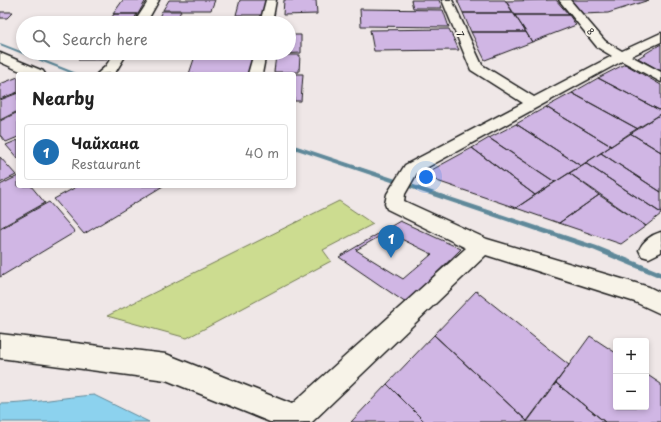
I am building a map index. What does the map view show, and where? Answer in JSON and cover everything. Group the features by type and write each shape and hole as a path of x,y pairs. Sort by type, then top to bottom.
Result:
{"street":[{"path":"144,16 154,0"},
{"path":"268,16 271,0"},
{"name":"7","path":"447,0 476,67 533,104"},
{"name":"8","path":"564,0 601,44 623,55 661,78"},
{"path":"661,37 623,55 411,169 396,194 394,204 482,246 641,294 661,304"},
{"path":"0,57 34,72"},
{"path":"107,72 116,60"},
{"path":"255,72 258,60"},
{"path":"0,346 166,367 297,421 482,246"}],"green space":[{"path":"339,201 373,224 323,250 331,261 187,338 107,316"}],"water":[{"path":"94,395 149,422 0,422 0,404"}],"building":[{"path":"123,0 146,0 138,14 113,14"},
{"path":"169,0 215,0 211,10 163,10"},
{"path":"240,0 267,0 264,15 236,15"},
{"path":"284,0 316,0 317,14 283,15"},
{"path":"411,0 439,0 442,8 413,8"},
{"path":"457,0 505,0 513,13 463,13"},
{"path":"556,0 569,15 515,15 506,1"},
{"path":"571,0 649,0 608,13 583,14"},
{"path":"360,9 443,10 449,27 361,26"},
{"path":"162,11 181,11 178,16 160,16"},
{"path":"0,12 13,12 7,18 0,18"},
{"path":"463,13 513,13 526,32 471,32"},
{"path":"114,14 137,14 136,16 113,16"},
{"path":"515,15 569,15 576,25 532,42"},
{"path":"449,29 459,50 374,51 370,30"},
{"path":"471,32 526,32 532,42 485,60"},
{"path":"296,35 301,35 301,53 296,53"},
{"path":"661,44 661,71 638,58"},
{"path":"296,55 300,55 299,72 274,72 275,60 296,60"},
{"path":"194,60 253,60 250,72 190,72"},
{"path":"625,64 661,85 661,111 598,78"},
{"path":"296,74 303,74 301,101 296,101"},
{"path":"16,78 16,93 0,99 0,84"},
{"path":"598,78 661,111 661,114 638,129 572,93"},
{"path":"572,93 638,129 611,146 546,107"},
{"path":"16,94 16,112 0,120 0,100"},
{"path":"546,107 611,146 581,166 516,124"},
{"path":"16,113 16,138 6,142 0,135 0,121"},
{"path":"661,114 661,152 630,133"},
{"path":"516,124 581,166 555,182 489,138"},
{"path":"630,133 661,152 661,192 601,153"},
{"path":"489,138 555,182 535,195 472,148"},
{"path":"16,141 16,157 6,145"},
{"path":"472,148 535,195 516,208 437,181 428,172"},
{"path":"601,153 661,192 661,213 585,163"},
{"path":"0,157 16,175 0,183"},
{"path":"585,163 661,214 646,226 569,173"},
{"path":"569,173 599,195 559,223 516,208"},
{"path":"16,177 16,188 33,188 45,203 0,228 0,185"},
{"path":"74,188 160,188 84,234 54,199"},
{"path":"599,195 646,226 621,244 559,223"},
{"path":"49,202 75,232 0,277 0,229"},
{"path":"400,221 461,249 406,303 339,257","holes":["387,232 432,254 403,279 356,250"]},
{"path":"476,291 569,365 527,421 434,335"},
{"path":"434,335 527,422 425,422 387,384"},
{"path":"590,336 613,351 613,410 649,410 649,376 661,384 661,422 605,422 556,383"},
{"path":"556,383 605,422 527,422"},
{"path":"387,384 425,422 351,422"}],"waterway":[{"path":"0,44 16,50"},
{"path":"41,60 72,72"},
{"path":"296,148 595,248 661,275"}],"place":[{"name":"Чайхана","path":"391,258"}]}
